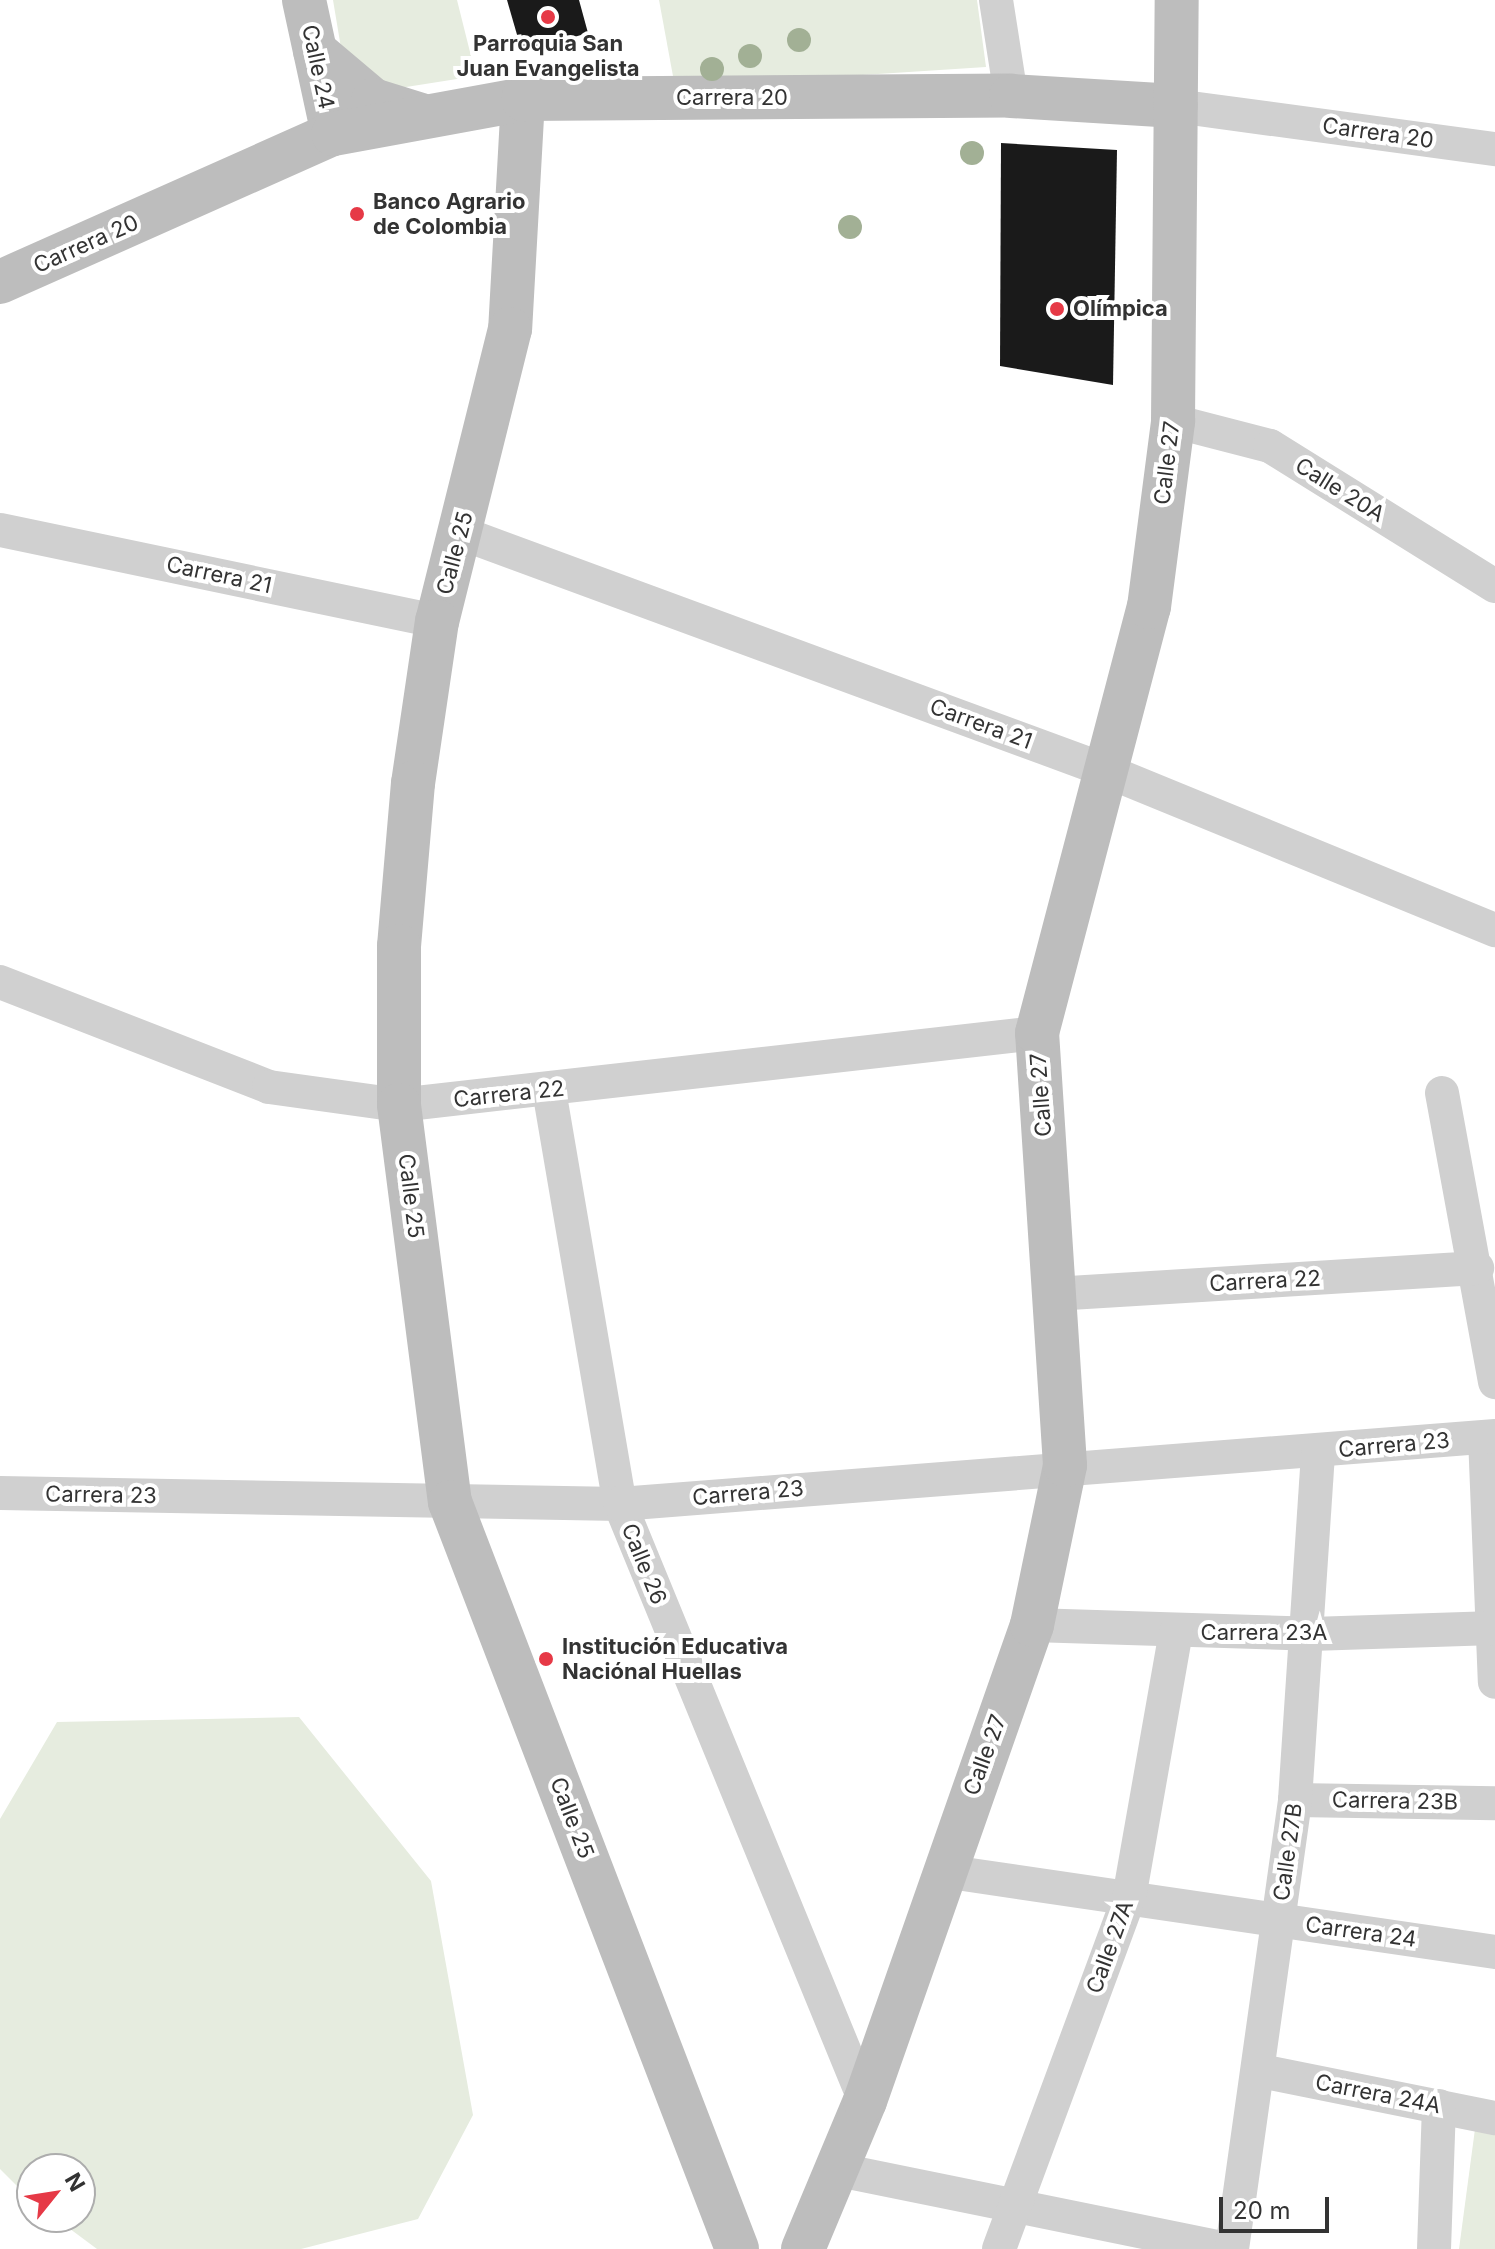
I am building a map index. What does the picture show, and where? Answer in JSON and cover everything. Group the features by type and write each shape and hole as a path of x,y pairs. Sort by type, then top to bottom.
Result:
{"main road":[{"name":"Calle 24","path":"304,0 333,134"},
{"name":"Calle 27","path":"803,2249 839,2170 865,2101 943,1871 1032,1625 1065,1465 1037,1033 1102,769 1149,607 1173,421 1177,0"},
{"path":"315,51 373,100 426,116"},
{"name":"Carrera 20","path":"0,282 333,134 523,99 1011,96 1176,106"},
{"name":"Calle 25","path":"523,99 510,329 437,621 399,946 399,1105 450,1502 737,2249"}],"street":[{"path":"996,0 1011,96"},
{"name":"Carrera 20","path":"1176,106 1495,149"},
{"name":"Calle 20A","path":"1173,421 1270,446 1495,586"},
{"name":"Carrera 21","path":"0,530 437,621"},
{"name":"Carrera 21","path":"461,533 1102,769 1495,930"},
{"name":"Carrera 22","path":"0,982 269,1087 399,1105 1037,1033"},
{"name":"Calle 26","path":"549,1090 620,1504 865,2101"},
{"path":"1442,1093 1477,1268 1495,1382"},
{"name":"Carrera 22","path":"1053,1294 1477,1268"},
{"path":"1490,1437 1495,1682"},
{"name":"Carrera 23","path":"0,1493 620,1504 1065,1465 1318,1452 1490,1437"},
{"name":"Calle 27B","path":"1230,2249 1261,2071 1295,1800 1311,1634 1318,1452"},
{"name":"Carrera 23A","path":"1032,1625 1311,1634 1494,1628"},
{"name":"Calle 27A","path":"999,2249 1129,1898 1176,1632"},
{"name":"Carrera 23B","path":"1295,1800 1495,1803"},
{"name":"Carrera 24","path":"943,1871 1495,1952"},
{"name":"Carrera 24A","path":"1261,2071 1495,2118"},
{"path":"1434,2249 1439,2106"},
{"path":"839,2170 1230,2249"}],"shaded area":[{"path":"333,0 457,0 476,76 349,96"},
{"path":"659,0 977,0 986,67 675,87"},
{"path":"299,1717 431,1881 473,2115 418,2219 301,2249 97,2249 76,2233 96,2233 96,2153 16,2153 16,2185 0,2169 0,1819 57,1722"},
{"path":"1477,2114 1495,2116 1495,2249 1459,2249"}],"building":[{"name":"Parroquia San Juan Evangelista","path":"507,0 579,0 588,33 522,52"},
{"name":"Olímpica","path":"1001,143 1117,150 1113,385 1000,366"}],"place":[{"name":"Parroquia San Juan Evangelista","path":"548,17"},
{"name":"Banco Agrario de Colombia","path":"357,214"},
{"name":"Olímpica","path":"1057,309"},
{"name":"Institución Educativa Naciónal Huellas","path":"546,1659"}]}
